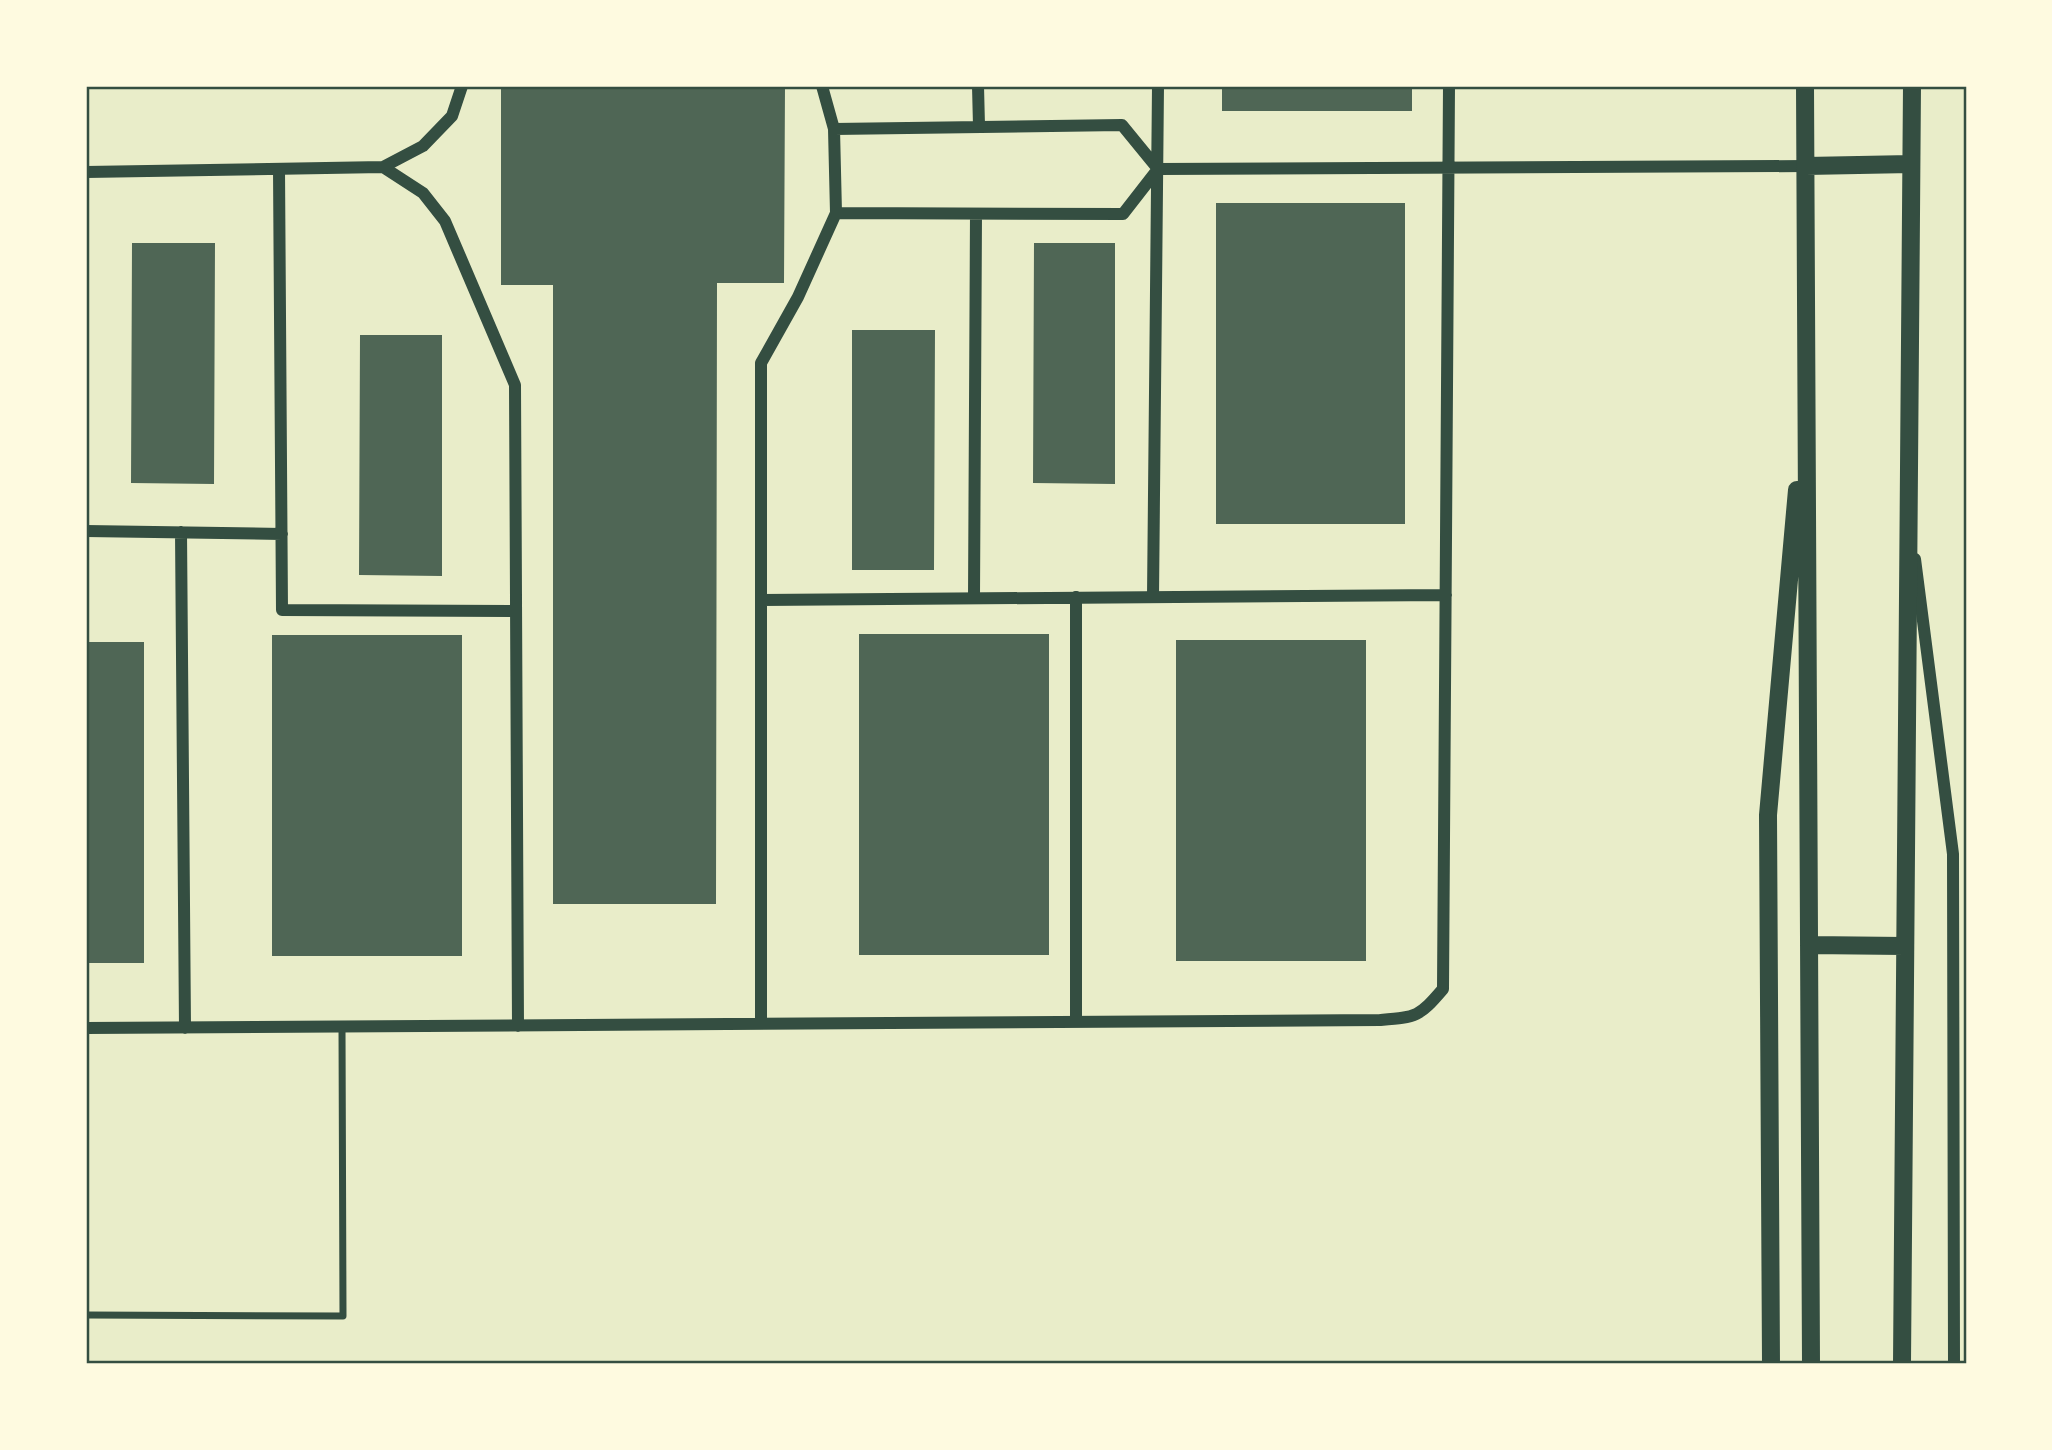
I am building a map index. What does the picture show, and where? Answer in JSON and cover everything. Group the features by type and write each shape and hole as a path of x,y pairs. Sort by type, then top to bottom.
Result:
{"main road":[{"path":"1805,86 1811,1364"},
{"path":"1902,1364 1912,86"},
{"path":"1805,166 1911,164"},
{"path":"1771,1364 1768,815 1807,382"},
{"path":"1809,945 1904,946"}],"street":[{"path":"86,172 383,167 423,146 452,116 462,86"},
{"path":"761,1024 761,363 798,297 836,213 834,129 822,86"},
{"path":"978,86 979,126"},
{"path":"1153,597 1158,86"},
{"path":"86,1028 1380,1020 1407,1018 1422,1013 1443,989 1449,86"},
{"path":"834,129 1122,125 1158,169"},
{"path":"1158,169 1805,166"},
{"path":"383,167 423,193 445,221 515,385 518,1026"},
{"path":"279,169 282,610 516,611"},
{"path":"836,213 1123,214 1158,169"},
{"path":"974,598 975,214"},
{"path":"1908,505 1953,854 1954,1364"},
{"path":"86,531 282,534"},
{"path":"181,532 185,1028"},
{"path":"761,600 1446,595"},
{"path":"1076,597 1076,1022"},
{"path":"86,1315 343,1316 342,1027"}],"building":[{"path":"501,86 785,86 784,283 717,283 716,904 553,904 553,285 501,285"},
{"path":"1222,86 1412,86 1412,111 1222,111"},
{"path":"1216,203 1405,203 1405,524 1216,524"},
{"path":"132,243 215,243 214,484 131,483"},
{"path":"1034,243 1115,243 1115,484 1033,483"},
{"path":"852,330 935,330 934,570 852,570"},
{"path":"360,335 442,335 442,576 359,575"},
{"path":"859,634 1049,634 1049,955 859,955"},
{"path":"272,635 462,635 462,956 272,956"},
{"path":"1176,640 1366,640 1366,961 1176,961"},
{"path":"86,642 144,642 144,963 86,963"}]}
